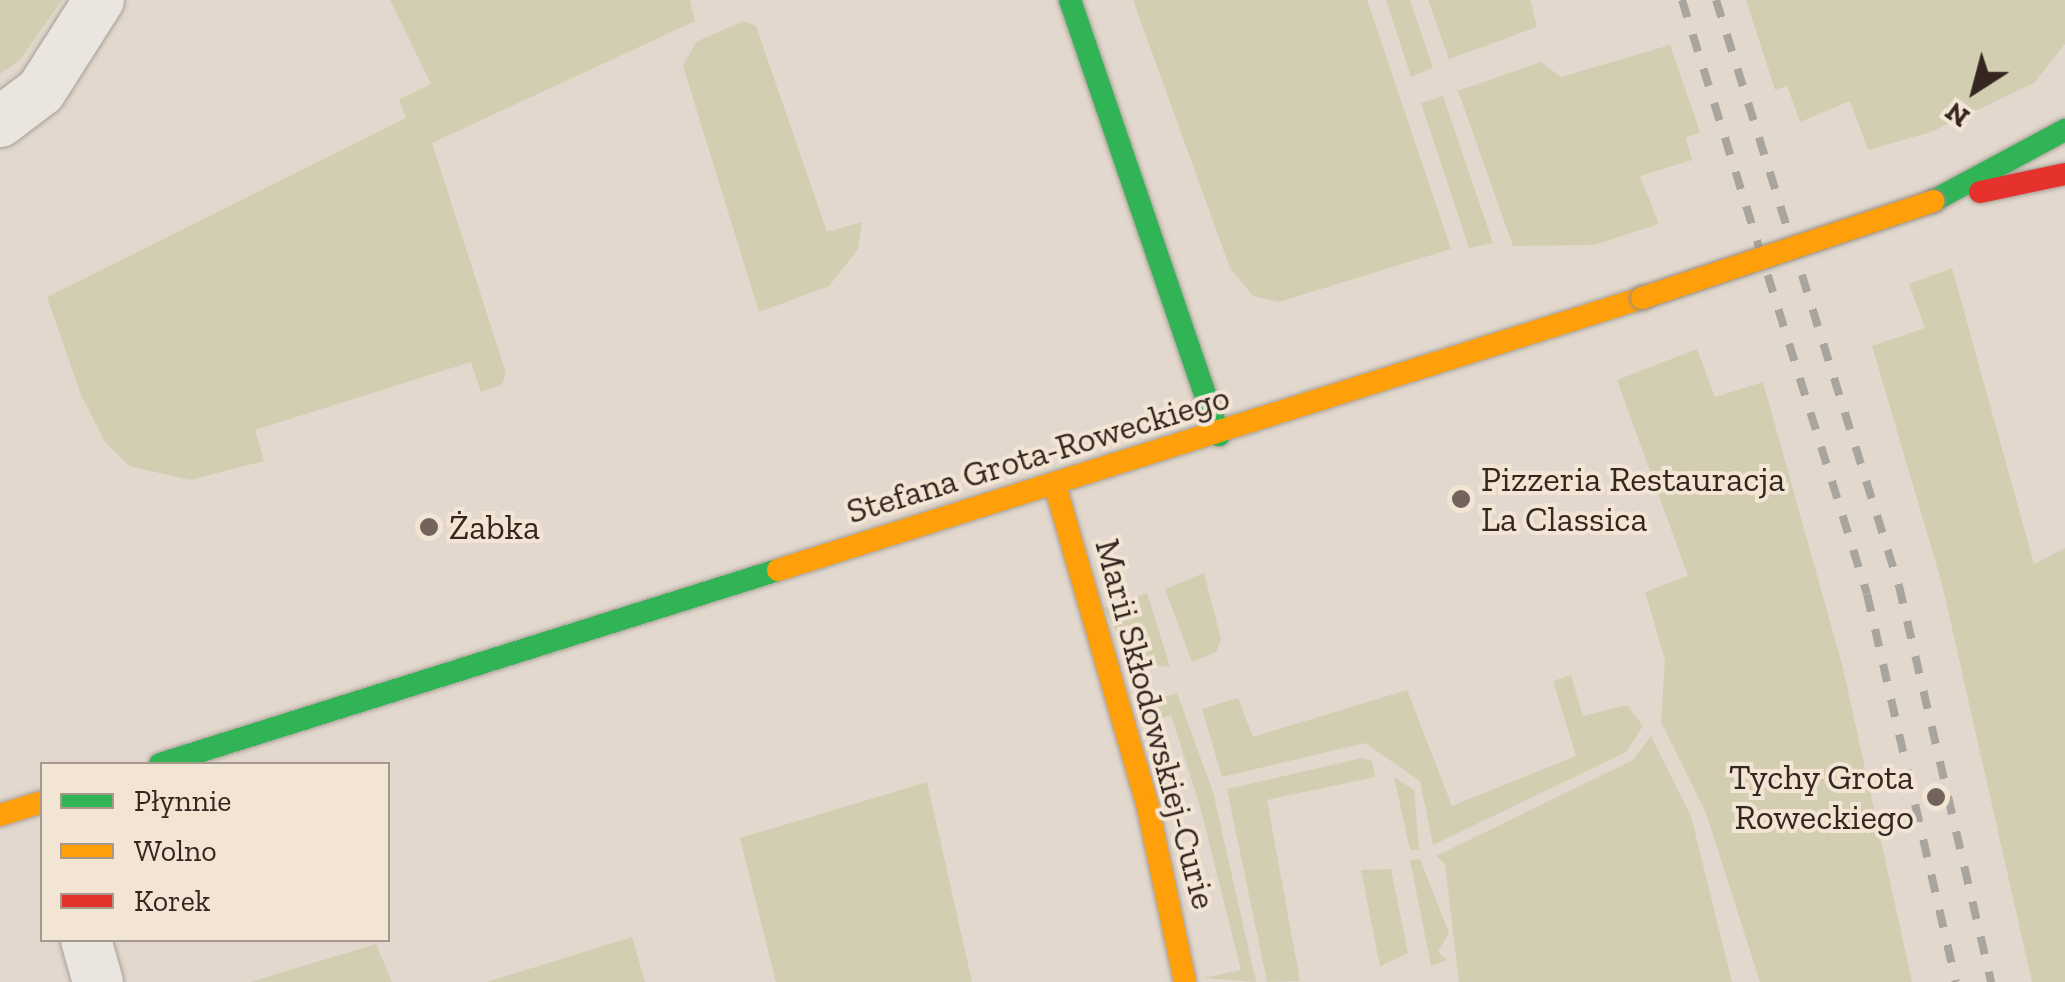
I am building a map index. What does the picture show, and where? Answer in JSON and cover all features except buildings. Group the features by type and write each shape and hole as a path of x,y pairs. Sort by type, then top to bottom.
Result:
{"street":[{"path":"0,122 42,91 99,0"},
{"path":"1070,0 1220,435"},
{"path":"2055,134 2065,112"},
{"name":"Stefana Grota-Roweckiego","path":"1933,201 2055,134"},
{"name":"Stefana Grota-Roweckiego","path":"166,762 1220,435 1933,201 2065,174"},
{"name":"Marii Skłodowskiej-Curie","path":"1054,485 1148,808 1185,982"},
{"path":"0,815 40,803"},
{"path":"87,942 98,982"}],"shaded area":[{"path":"0,0 62,0 20,60 0,74"},
{"path":"390,0 690,0 695,21 432,143 506,373 502,385 481,392 471,362 255,430 264,461 190,480 129,466 105,442 81,395 47,297 406,118 399,100 431,84"},
{"path":"1133,0 1367,0 1451,249 1279,302 1253,296 1230,268"},
{"path":"1386,0 1410,0 1433,68 1411,77"},
{"path":"1428,0 1530,0 1537,27 1449,59"},
{"path":"1746,0 2065,0 2065,44 2034,83 1931,132 1868,150 1850,101 1800,122 1787,86 1775,90"},
{"path":"743,21 756,26 827,232 862,222 858,249 829,286 759,312 683,66 696,42"},
{"path":"1670,45 1700,132 1686,138 1692,160 1640,176 1659,224 1594,245 1513,246 1458,91 1541,62 1561,77"},
{"path":"1443,96 1493,243 1469,248 1421,103"},
{"path":"1952,268 2034,564 2065,548 2065,982 2032,982 1942,584 1872,346 1925,328 1909,284"},
{"path":"1697,349 1715,397 1763,382 1843,668 1912,982 1760,982 1706,813 1661,722 1665,660 1645,592 1688,576 1617,380"},
{"path":"1204,573 1221,639 1216,652 1192,662 1165,589"},
{"path":"1147,593 1170,667 1145,664 1126,650 1104,608"},
{"path":"1571,675 1583,716 1627,705 1643,726 1626,752 1433,845 1420,781 1365,743 1222,777 1202,709 1238,698 1253,737 1407,690 1452,806 1576,756 1553,681"},
{"path":"1177,693 1213,792 1256,982 1203,978 1241,970 1200,806 1171,715 1141,725 1135,705"},
{"path":"1651,736 1691,816 1732,982 1459,982 1445,864 1436,856 1633,760"},
{"path":"1362,758 1372,761 1375,777 1267,800 1300,981 1267,982 1227,789"},
{"path":"1394,777 1414,790 1419,850 1410,850"},
{"path":"927,782 972,982 776,982 740,838"},
{"path":"1420,859 1449,933 1438,952 1447,960 1431,966 1410,860"},
{"path":"1391,869 1408,953 1380,966 1361,870"},
{"path":"632,937 645,982 487,982"},
{"path":"376,944 392,982 250,982"}],"railway":[{"path":"1682,0 1867,594 1956,982"},
{"path":"1716,0 1899,586 1991,982"}],"traffic: fast":[{"path":"1070,0 1219,435"},
{"path":"1933,201 2065,130"},
{"path":"166,762 778,570"}],"traffic: slow":[{"path":"1642,298 1933,201"},
{"path":"778,570 1642,298"},
{"path":"1055,485 1148,808 1185,982"},
{"path":"0,815 40,803"}],"traffic: jam":[{"path":"1980,192 2065,174"}],"place":[{"name":"Pizzeria Restauracja La Classica","path":"1461,499"},
{"name":"Żabka","path":"429,527"},
{"name":"Tychy Grota Roweckiego","path":"1936,797"}]}
